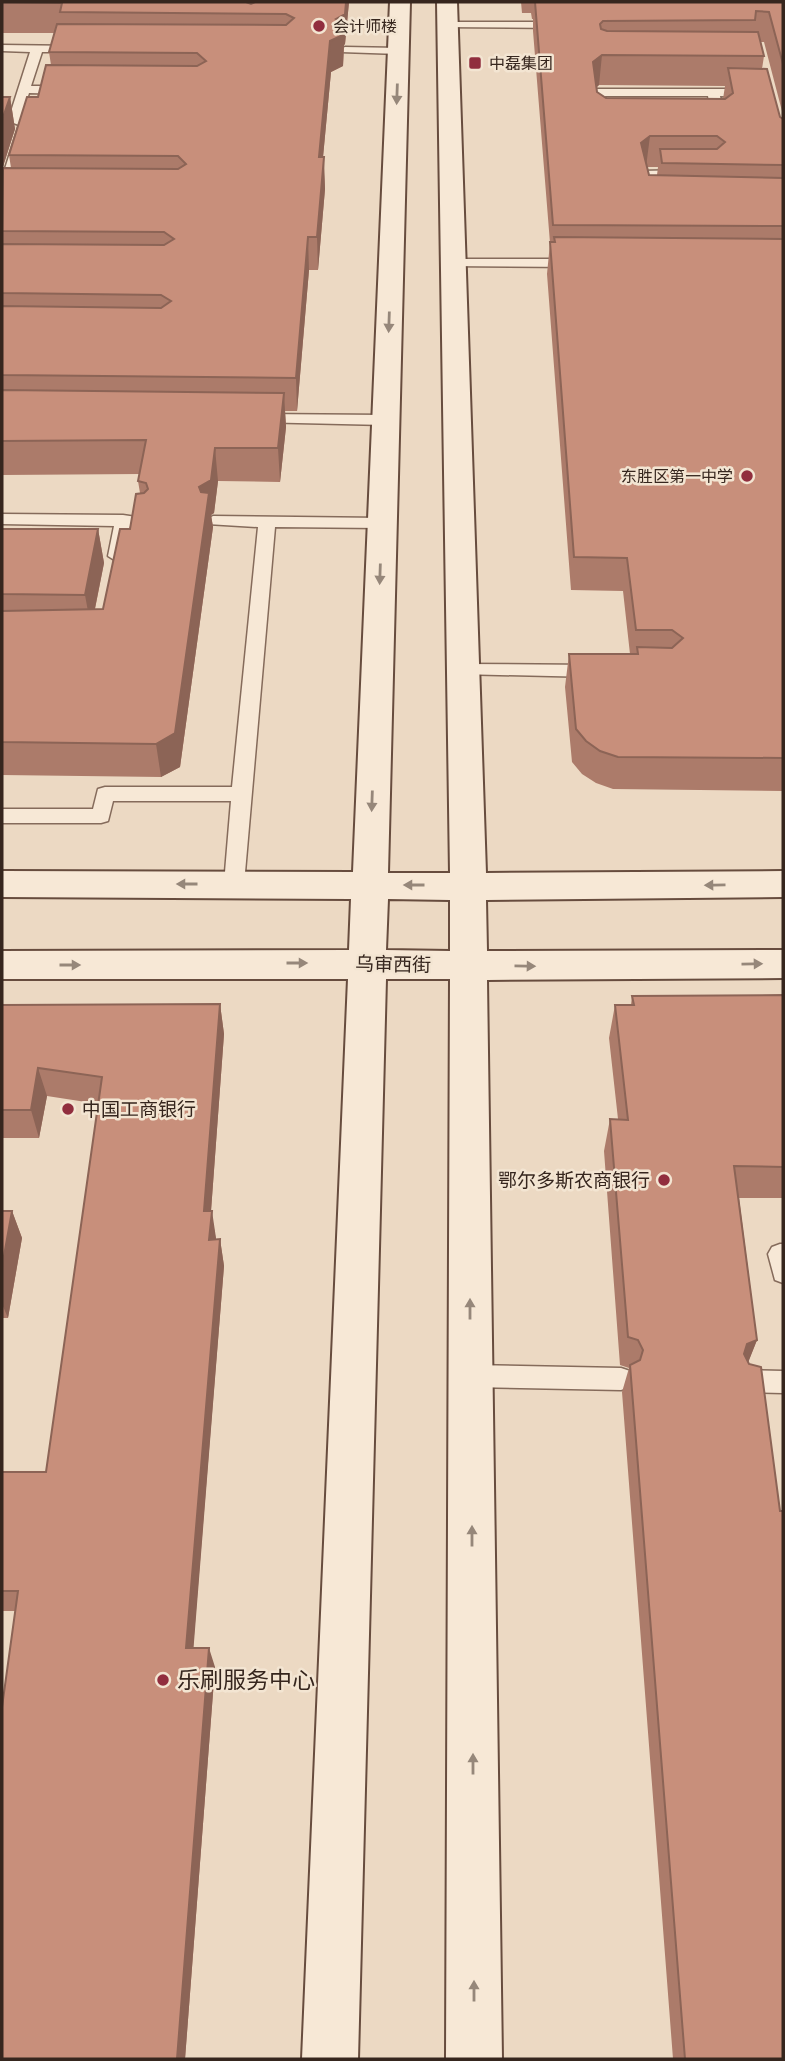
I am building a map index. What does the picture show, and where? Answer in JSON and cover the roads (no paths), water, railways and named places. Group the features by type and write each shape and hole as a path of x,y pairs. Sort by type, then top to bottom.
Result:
{"street":[{"path":"330,2059 400,2"},
{"path":"447,13 468,885 474,2059"},
{"path":"2,884 783,884"},
{"name":"乌审西街","path":"2,965 366,963 564,967 783,964"}],"lane":[{"path":"447,13 568,25"},
{"path":"2,48 92,49"},
{"path":"7,195 7,165 26,122 8,121 24,89 37,48"},
{"path":"345,50 399,51"},
{"path":"24,89 78,90"},
{"path":"616,122 603,122 599,92 769,93"},
{"path":"707,123 720,124 713,93"},
{"path":"663,201 650,201 646,174 699,174"},
{"path":"453,263 591,264"},
{"path":"248,419 385,420"},
{"path":"2,519 142,521"},
{"path":"113,572 123,520"},
{"path":"213,522 382,523"},
{"path":"234,884 267,522"},
{"path":"463,670 612,671"},
{"path":"2,816 101,816 105,794 241,793"},
{"path":"783,1254 780,1254 783,1273"},
{"path":"471,1376 621,1379"},
{"path":"748,1381 783,1382"}],"place":[{"name":"会计师楼","path":"319,26"},
{"name":"中磊集团","path":"475,63"},
{"name":"东胜区第一中学","path":"747,476"},
{"name":"中国工商银行","path":"68,1109"},
{"name":"鄂尔多斯农商银行","path":"664,1180"},
{"name":"乐刷服务中心","path":"163,1680"}]}
